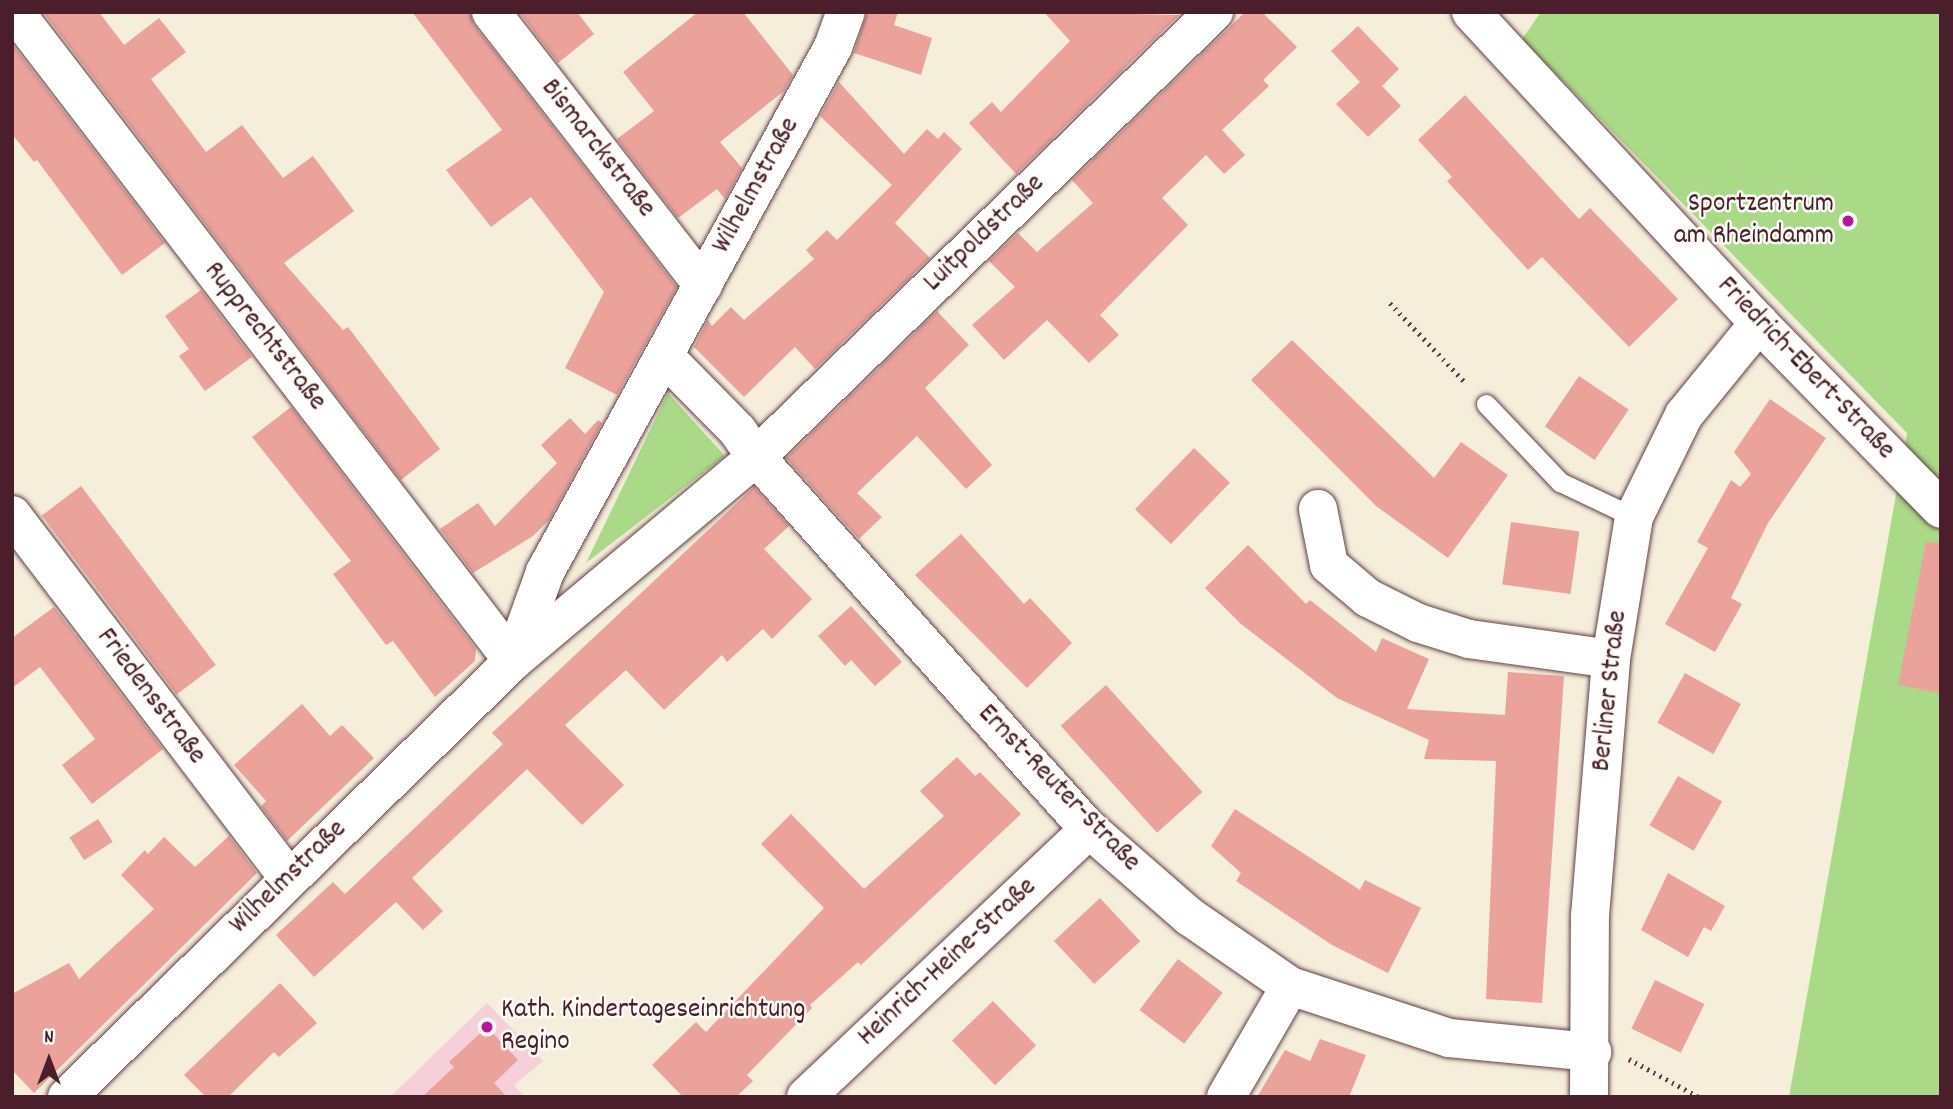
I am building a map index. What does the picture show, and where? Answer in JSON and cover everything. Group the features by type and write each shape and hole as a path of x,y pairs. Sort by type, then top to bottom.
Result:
{"street":[{"name":"Rupprechtstraße","path":"15,12 513,661"},
{"name":"Bismarckstraße","path":"491,12 703,285"},
{"name":"Wilhelmstraße","path":"513,661 545,572 833,47 846,12"},
{"name":"Luitpoldstraße","path":"756,457 1214,12"},
{"name":"Friedrich-Ebert-Straße","path":"1471,12 1759,323 1941,509"},
{"name":"Berliner Straße","path":"1589,1097 1592,1052 1590,916 1611,659 1634,517 1684,415 1759,323"},
{"path":"665,357 738,430 756,457"},
{"name":"Wilhelmstraße","path":"66,1097 513,661 756,457"},
{"name":"Ernst-Reuter-Straße","path":"756,457 1089,829 1190,917 1290,986 1449,1038 1592,1052"},
{"path":"1318,509 1329,565 1381,604 1418,623 1469,639 1611,659"},
{"name":"Friedensstraße","path":"12,515 289,879"},
{"name":"Heinrich-Heine-Straße","path":"806,1097 1089,829"},
{"path":"1226,1097 1290,986"}],"lane":[{"path":"1486,404 1560,482 1634,517"}],"path":[{"path":"1390,303 1486,404"},
{"path":"1592,1052 1616,1052 1699,1097"}],"shaded area":[{"name":"Kath. Kindertageseinrichtung Regino","path":"487,1003 543,1061 514,1085 525,1097 390,1097"}],"green space":[{"path":"1541,12 1941,12 1941,1097 1789,1097 1907,433 1522,39"},
{"path":"668,393 725,456 586,563"}],"building":[{"path":"43,12 99,12 124,45 159,18 186,52 151,79 206,152 242,125 283,178 313,156 354,211 284,263 343,330 348,327 440,449 401,480"},
{"path":"412,12 470,12 474,25 677,287 617,395 565,368 604,292 570,247 531,197 491,227 446,170 502,130"},
{"path":"519,12 577,12 594,34 558,63"},
{"path":"698,12 743,12 793,75 784,91 720,142 742,168 725,199 717,189 678,218 617,139 654,111 623,72"},
{"path":"867,12 898,12 894,25 932,38 921,75 854,53"},
{"path":"1044,12 1179,15 1016,174 969,123 992,102 1001,112 1070,41"},
{"path":"1245,12 1262,12 1297,47 1263,80 1269,86 1222,130 1245,155 1224,174 1206,155 1162,198 1188,225 1100,315 1119,335 1089,363 1047,320 1004,360 972,325 1015,287 989,261 1018,233 1037,252 1093,203 1072,180"},
{"path":"1358,26 1399,69 1382,86 1401,106 1368,137 1336,104 1360,82 1331,51"},
{"path":"12,44 165,243 122,275 37,160 34,162 12,134"},
{"path":"839,82 904,154 927,129 938,139 944,132 962,149 895,223 930,258 815,369 795,347 744,397 694,347 708,320 712,326 731,307 744,320 814,259 806,250 827,230 837,240 892,185 820,116"},
{"path":"1465,95 1579,219 1590,208 1678,299 1629,347 1542,257 1528,270 1447,181 1452,177 1418,140"},
{"path":"201,290 252,357 205,391 179,356 189,349 165,316"},
{"path":"937,311 969,345 925,388 992,465 966,489 917,436 857,493 882,517 859,539 786,458"},
{"path":"1292,340 1434,478 1461,442 1508,475 1448,558 1376,506 1251,380"},
{"path":"1579,376 1629,410 1595,460 1545,427"},
{"path":"1770,399 1826,438 1768,523 1731,598 1742,604 1715,652 1665,624 1708,548 1697,542 1731,480 1740,487 1751,474 1734,452"},
{"path":"291,407 476,649 475,661 435,697 393,641 386,645 333,574 351,561 252,437"},
{"path":"570,418 585,434 598,420 602,423 549,520 533,536 473,573 440,529 478,503 495,526 557,463 541,445"},
{"path":"1194,448 1230,483 1171,544 1135,509"},
{"path":"81,486 216,665 177,694 42,515"},
{"path":"754,487 789,526 764,549 812,599 772,639 763,629 727,662 722,655 664,710 626,670 565,725 624,785 582,825 527,769 412,878 443,911 423,930 396,902 314,977 276,935 333,882 345,894 503,744 492,733"},
{"path":"1511,522 1579,532 1571,594 1502,584"},
{"path":"961,534 1024,604 1030,598 1072,643 1027,688 915,575"},
{"path":"1926,542 1941,543 1941,693 1898,685"},
{"path":"1248,545 1306,604 1310,600 1376,652 1382,638 1429,659 1407,709 1505,715 1508,672 1564,676 1542,1003 1486,999 1496,761 1424,759 1429,740 1337,698 1241,624 1205,588"},
{"path":"851,606 902,662 875,686 851,660 845,666 818,636"},
{"path":"54,607 163,749 92,804 62,765 95,739 40,667 12,688 12,638"},
{"path":"1685,673 1741,704 1713,754 1657,723"},
{"path":"1106,685 1202,792 1157,833 1061,726"},
{"path":"302,704 330,736 342,725 374,758 287,841 261,806 266,801 234,765"},
{"path":"957,757 975,776 980,772 1021,814 861,965 858,962 810,1005 812,1008 747,1075 753,1081 736,1097 683,1097 652,1065 696,1022 706,1032 824,908 761,844 791,814 864,889 944,816 920,791"},
{"path":"1678,776 1722,801 1694,851 1650,825"},
{"path":"1235,809 1360,890 1365,880 1421,908 1388,973 1332,945 1236,881 1241,873 1211,846"},
{"path":"98,819 113,842 84,860 69,838"},
{"path":"229,836 257,873 34,1093 12,1070 12,994 69,963 79,979 154,909 121,875 145,850 148,854 164,837 195,867"},
{"path":"1668,873 1725,906 1711,931 1704,927 1688,957 1641,930"},
{"path":"1100,898 1140,941 1094,984 1054,941"},
{"path":"1178,959 1223,993 1184,1044 1139,1010"},
{"path":"1655,980 1704,1004 1681,1053 1631,1029"},
{"path":"280,983 317,1023 279,1057 274,1052 228,1097 206,1097 184,1075"},
{"path":"993,1001 1036,1046 995,1085 952,1041"},
{"path":"487,1027 518,1060 494,1083 507,1097 422,1097 454,1067 449,1062"},
{"path":"1320,1039 1366,1055 1349,1097 1257,1097 1285,1050 1310,1061"}],"place":[{"name":"Sportzentrum am Rheindamm","path":"1848,221"},
{"name":"Kath. Kindertageseinrichtung Regino","path":"487,1027"}]}
